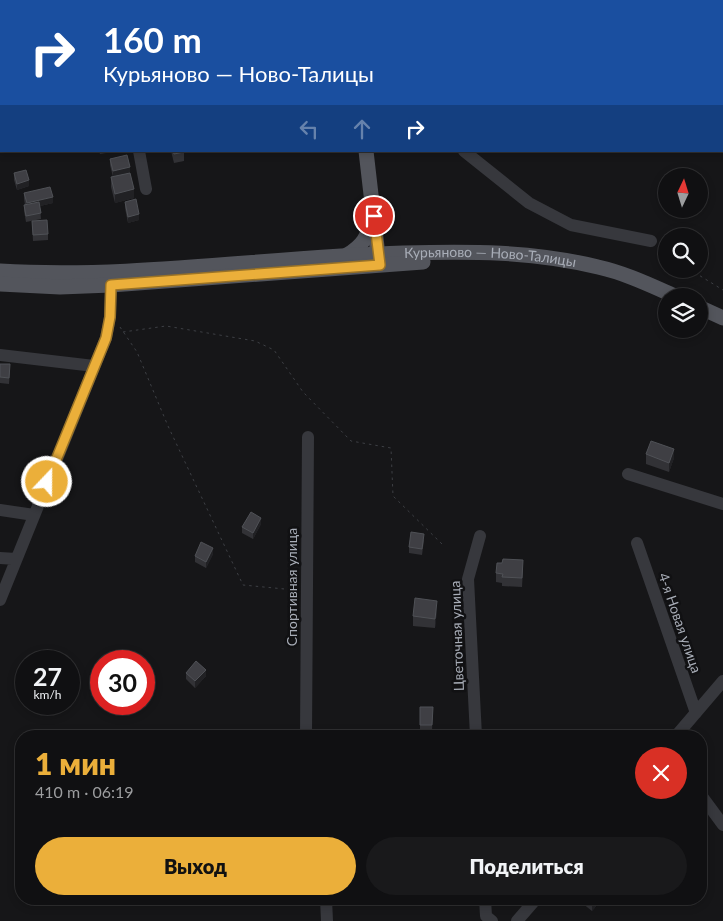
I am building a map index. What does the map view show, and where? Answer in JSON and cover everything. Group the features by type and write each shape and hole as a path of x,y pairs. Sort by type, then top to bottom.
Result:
{"main road":[{"path":"366,152 379,260"},
{"path":"371,198 379,230 386,243 398,248 432,252"},
{"path":"346,255 358,248 367,237 370,228 371,198"},
{"name":"Курьяново — Ново-Талицы","path":"0,284 60,287 111,285 379,260 432,252 501,252 568,260 620,273 658,289"},
{"name":"Курьяново — Ново-Талицы","path":"0,271 88,273 346,255 379,260 472,260 532,264 598,276 658,298"},
{"path":"708,311 723,318"},
{"path":"708,321 723,328"}],"street":[{"path":"139,152 146,189"},
{"path":"465,152 529,203 571,225 651,241"},
{"path":"0,600 106,338 110,317 111,285"},
{"path":"0,355 94,366"},
{"name":"Спортивная улица","path":"306,730 308,437"},
{"path":"628,474 723,504"},
{"path":"0,510 34,515"},
{"name":"Цветочная улица","path":"476,730 468,579 480,536"},
{"name":"4-я Новая улица","path":"637,543 696,713"},
{"path":"0,558 16,559"},
{"path":"681,730 723,681"},
{"path":"707,803 723,825"},
{"path":"326,905 327,921"},
{"path":"485,905 486,916 492,921"},
{"path":"517,921 531,905"}],"path":[{"path":"704,278 723,290"},
{"path":"118,326 137,352 168,426 243,585 307,592"},
{"path":"123,332 166,326 255,341 274,350 303,392 351,441 392,448 393,496 443,545"}],"building":[{"path":"127,155 130,167 113,171 110,159"},
{"path":"26,170 29,180 17,184 14,173"},
{"path":"130,173 134,189 115,194 111,177"},
{"path":"50,187 53,197 27,203 24,193"},
{"path":"136,199 139,214 128,217 125,202"},
{"path":"39,202 41,213 26,216 24,205"},
{"path":"47,220 48,234 33,235 32,221"},
{"path":"0,364 10,364 9,378 0,377"},
{"path":"651,441 674,449 669,463 646,454"},
{"path":"251,512 261,518 253,533 242,527"},
{"path":"411,532 424,534 422,549 409,547"},
{"path":"201,542 213,548 206,562 195,556"},
{"path":"503,559 523,560 522,578 502,577 503,574 496,573 497,563 502,563"},
{"path":"415,598 437,601 435,619 413,616"},
{"path":"196,661 206,670 195,681 186,673"},
{"path":"420,707 433,707 432,725 420,725"}],"route":[{"path":"47,482 106,338 110,317 111,285 380,265 374,216"}]}
